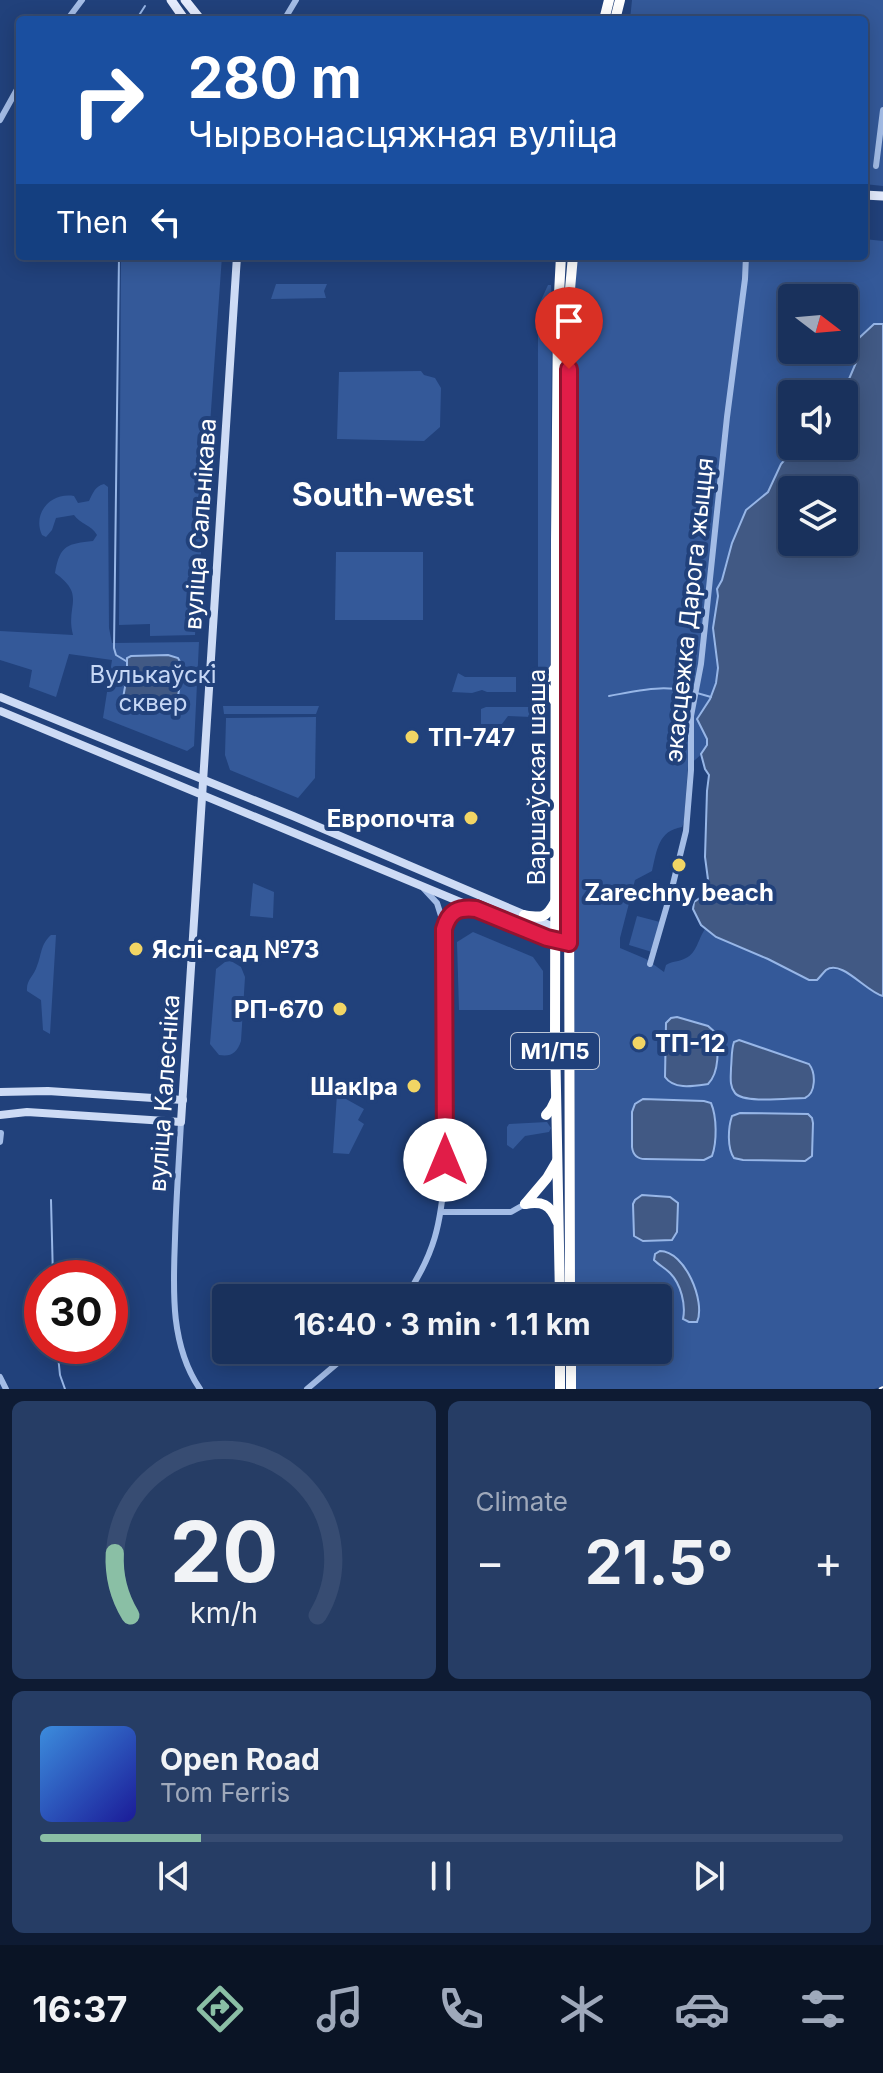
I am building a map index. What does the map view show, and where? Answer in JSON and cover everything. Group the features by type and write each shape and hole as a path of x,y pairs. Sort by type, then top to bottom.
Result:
{"highway":[{"name":"Варшаўская шаша","path":"561,260 558,313 563,396 570,1284"},
{"name":"Варшаўская шаша","path":"563,396 573,260"},
{"name":"Варшаўская шаша","path":"560,1284 555,666 563,425"},
{"path":"555,666 548,677 538,680 549,691 556,706"},
{"path":"524,915 542,917 549,913 556,900"},
{"path":"546,1115 556,1097"},
{"path":"525,1204 547,1178 558,1157 555,1147 545,1138"},
{"path":"525,1204 547,1204 558,1223"},
{"path":"560,1364 560,1389"},
{"path":"571,1364 571,1389"}],"main road":[{"path":"185,0 198,16"},
{"name":"вуліца Сальнікава","path":"203,795 237,260"},
{"path":"0,697 556,928 569,939"},
{"path":"0,711 476,909 556,941 569,939"},
{"name":"вуліца Калесніка","path":"181,1122 203,795"},
{"path":"0,1092 48,1091 183,1100"},
{"path":"0,1115 27,1112 181,1122"}],"street":[{"path":"0,120 16,91"},
{"path":"876,166 883,110"},
{"name":"экасцежка Дарога жыцця","path":"650,964 686,831 691,716 701,664 746,260"},
{"path":"413,1284 433,1245 442,1212 445,1160 444,929 437,903 420,885"},
{"path":"444,929 454,911 476,909"},
{"name":"вуліца Калесніка","path":"181,1122 173,1290 178,1334 192,1376 200,1389"},
{"path":"0,1142 1,1133"},
{"path":"442,1212 511,1212 525,1204"},
{"path":"307,1389 336,1364"},
{"path":"0,1377 6,1389"}],"green space":[{"path":"632,0 883,0 883,186 868,184 868,16 630,16"},
{"path":"868,239 883,241 883,324 874,324 861,335 858,352 858,284 778,284 778,364 855,364 854,370 849,380 778,380 778,460 785,460 768,492 746,510 717,591 713,629 718,668 716,683 710,699 697,717 707,740 706,745 688,766 682,827 663,837 652,871 635,880 620,948 646,959 664,972 666,965 693,953 705,929 810,980 835,969 883,996 883,1386 874,1389 575,1389 575,1364 672,1364 672,1284 575,1284 573,301 577,260 868,260"},
{"path":"121,260 222,260 195,635 150,636 150,624 119,625"},
{"path":"276,284 327,284 324,291 326,298 271,299"},
{"path":"548,285 551,285 552,301 550,669 540,677 538,307"},
{"path":"421,371 435,378 441,388 440,427 424,441 337,439 339,372"},
{"path":"561,429 564,495 564,922 560,744"},
{"name":"Вулькаўскі сквер","path":"104,484 108,487 109,628 112,643 199,642 194,746 187,751 103,718 112,660 69,654 56,697 29,687 32,670 0,660 0,631 73,635 73,595 65,581 55,573 57,563 66,547 93,541 97,535 74,515 56,518 46,537 42,535 40,519 46,506 58,497 74,496 78,503 89,501 96,488"},
{"path":"336,552 423,552 423,620 335,620"},
{"path":"458,673 465,677 516,677 516,692 452,692"},
{"path":"223,706 319,706 316,714 224,714"},
{"path":"533,707 546,724 538,723 531,717 508,716 502,724 481,724 481,709"},
{"path":"316,717 315,778 298,798 230,770 225,755 226,718"},
{"path":"253,883 274,892 273,918 250,916"},
{"path":"637,916 660,922 652,952 629,945"},
{"path":"473,932 533,957 543,971 543,1010 459,1010 457,942"},
{"path":"51,935 56,935 50,1034 43,1030 41,1000 27,991 27,987 43,946"},
{"path":"231,961 241,967 245,977 241,1041 238,1049 230,1055 219,1055 210,1044 216,969"},
{"path":"337,1094 364,1109 358,1120 364,1124 349,1154 333,1153"},
{"path":"547,1122 551,1128 549,1132 525,1136 513,1149 507,1145 509,1124"}],"shaded area":[{"path":"874,324 883,324 883,996 839,969 826,970 817,980 809,980 716,937 701,925 693,909 694,902 709,887 705,857 709,775 701,754 707,739 697,719 716,683 718,668 713,628 717,589 746,510 768,492 785,460 858,460 858,380 848,380 858,364 859,338"},
{"path":"168,655 178,658 183,667 175,702 168,705 125,702 127,658"},
{"path":"677,1017 708,1026 716,1033 716,1067 708,1084 679,1085 665,1077 666,1023"},
{"path":"739,1040 809,1064 814,1082 809,1095 805,1098 757,1099 735,1093 731,1081 732,1055 734,1042"},
{"path":"643,1099 711,1103 716,1130 712,1156 704,1160 645,1159 636,1156 632,1147 632,1112 635,1104"},
{"path":"740,1113 808,1114 813,1123 812,1156 805,1161 734,1158 729,1143 730,1126 732,1116"},
{"path":"642,1195 670,1197 678,1203 677,1232 672,1240 643,1241 634,1236 633,1204"},
{"path":"660,1251 678,1259 691,1279 699,1302 697,1322 683,1319 680,1289 670,1273 654,1260 655,1254"}],"waterway":[{"path":"139,16 145,6"},
{"path":"119,260 114,648 116,655 126,661"},
{"path":"609,696 660,688 711,697"},
{"path":"51,1200 53,1260"},
{"path":"59,1364 65,1389"}],"railway":[{"path":"879,1389 883,1387"}],"place":[{"name":"ТП-747","path":"412,737"},
{"name":"Европочта","path":"471,818"},
{"name":"Zarechny beach","path":"679,865"},
{"name":"Яслі-сад №73","path":"136,949"},
{"name":"РП-670","path":"340,1009"},
{"name":"ТП-12","path":"639,1043"},
{"name":"ШакІра","path":"414,1086"}],"district":[{"name":"South-west","path":"383,494"}],"route":[{"path":"445,1160 444,929 447,919 457,910 476,909 547,938 569,943 569,369"}]}
